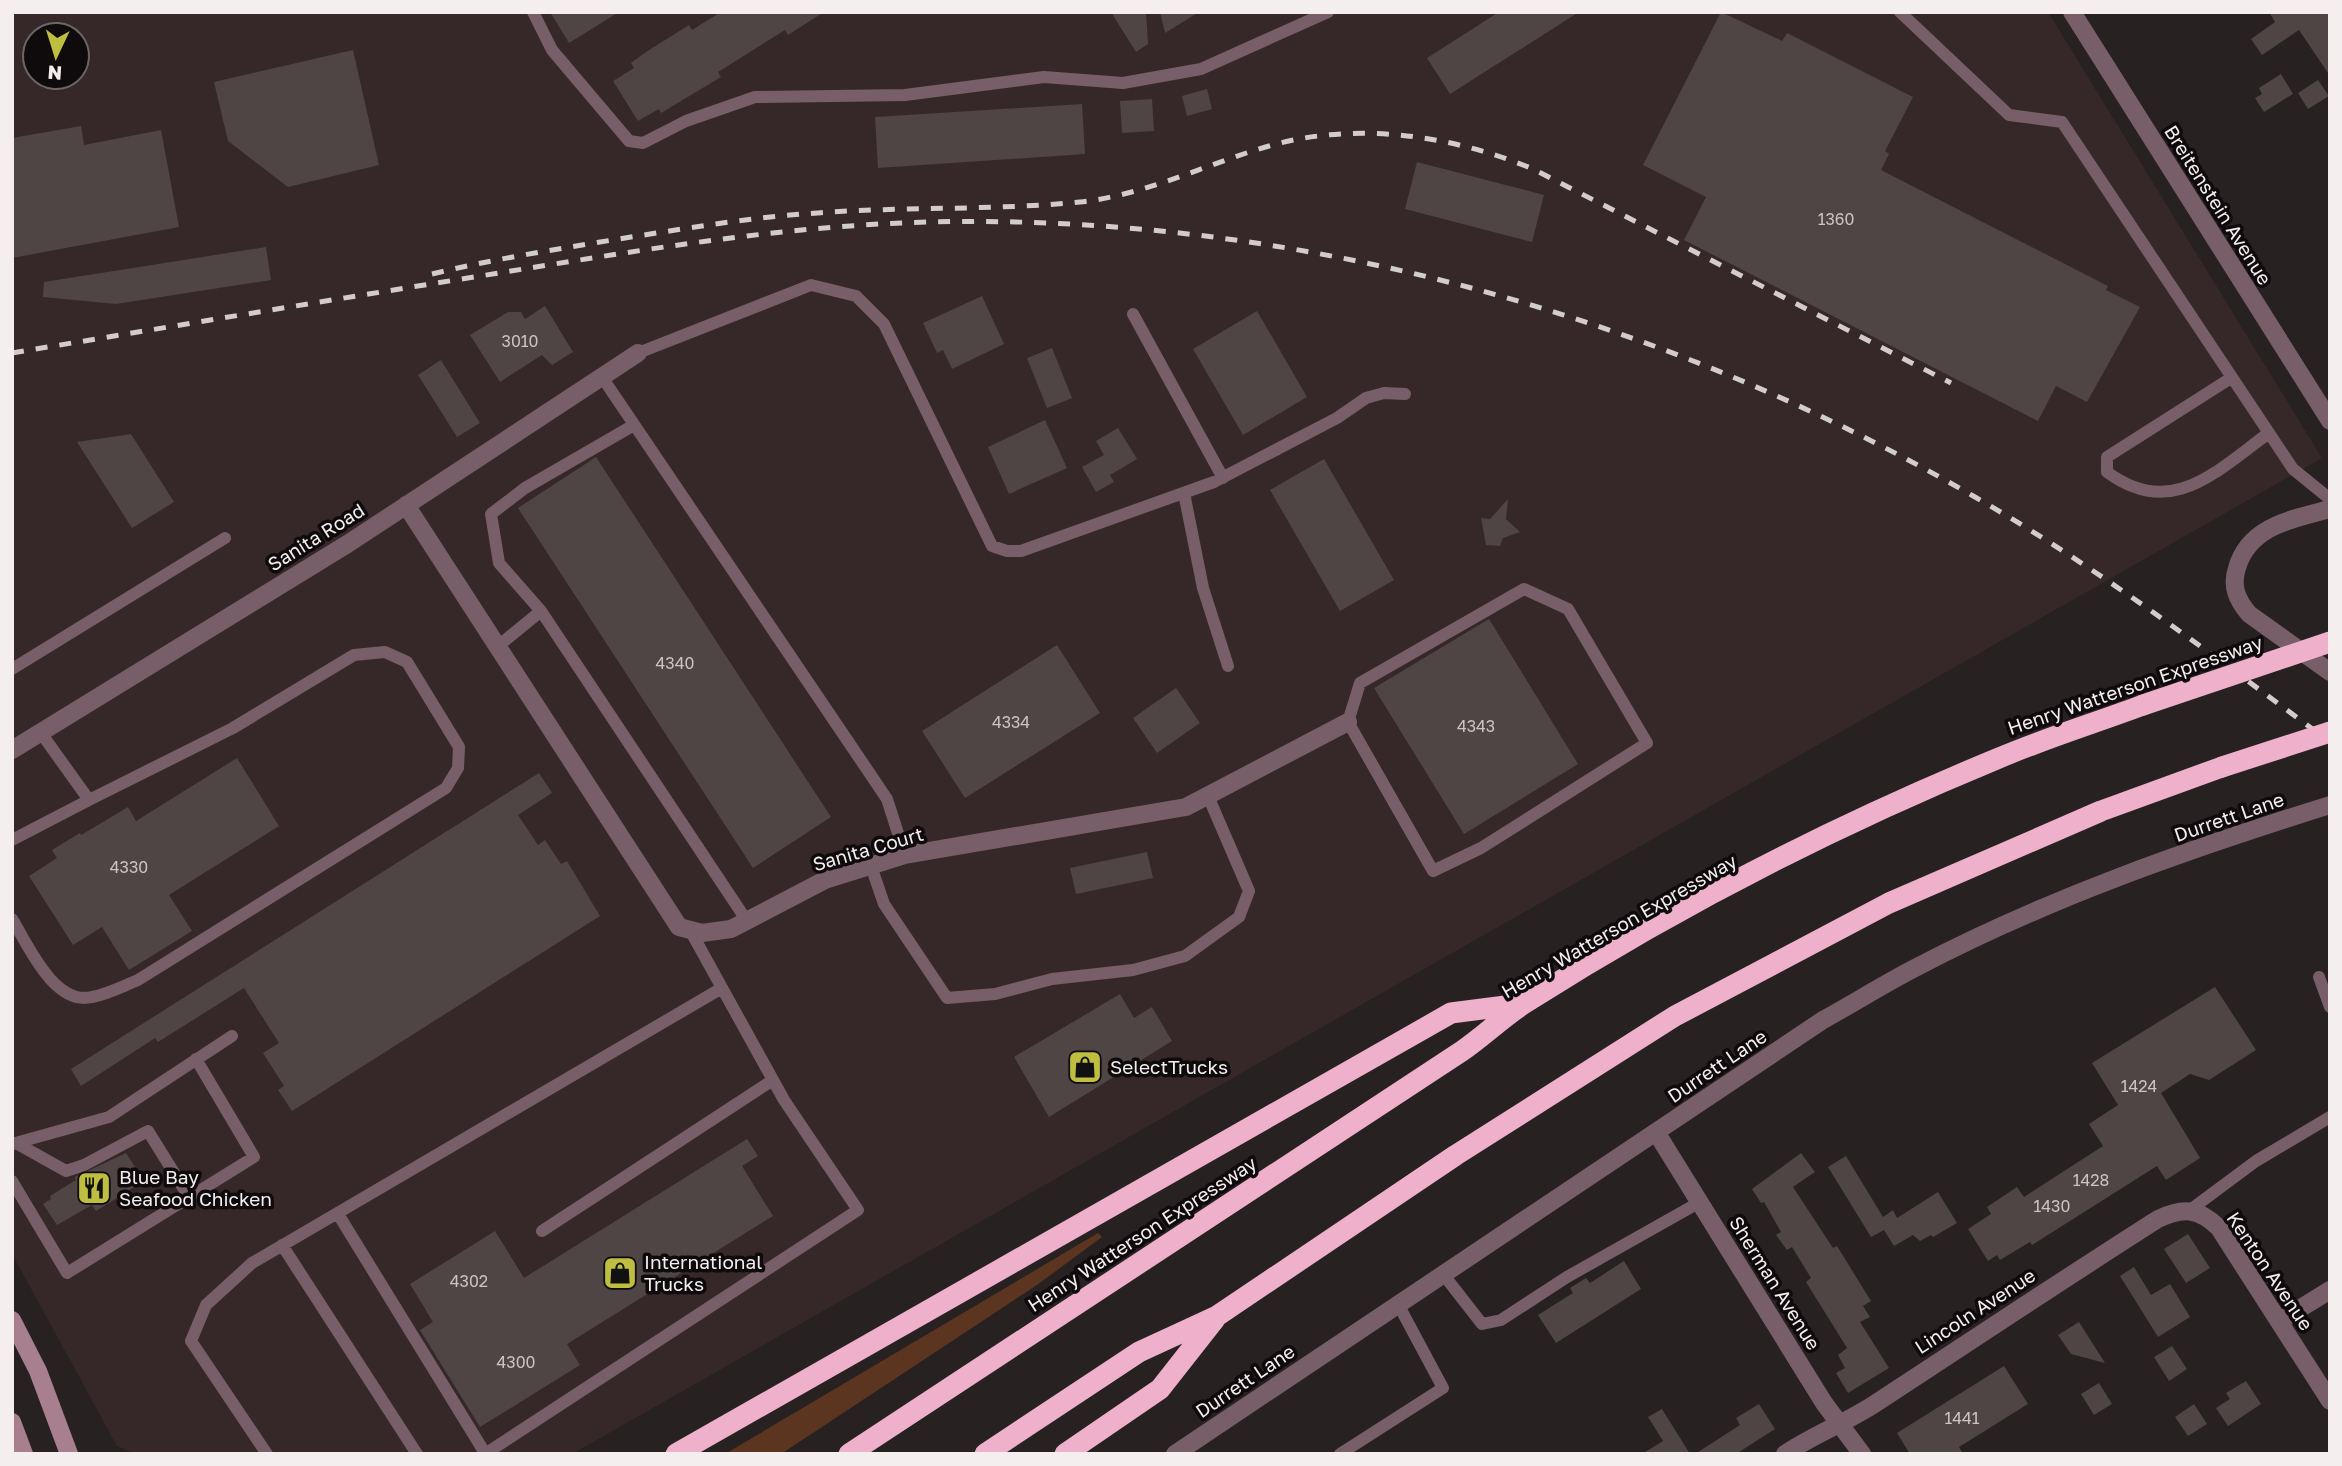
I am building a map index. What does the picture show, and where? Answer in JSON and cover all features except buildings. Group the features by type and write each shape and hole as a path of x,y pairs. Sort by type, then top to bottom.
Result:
{"highway":[{"name":"Henry Watterson Expressway","path":"849,1454 1462,1051 1523,1004 1656,926 1815,840 2000,757 2330,642"},
{"path":"985,1454 1139,1352 1217,1316 1569,1082 1675,1016 1768,965 1889,903 1992,856 2222,767 2330,732"},
{"path":"676,1454 1451,1013 1523,1004"},
{"path":"1065,1454 1160,1389 1217,1316"}],"main road":[{"path":"12,1320 38,1371 69,1454"},
{"path":"12,1422 24,1454"}],"street":[{"name":"Breitenstein Avenue","path":"2071,12 2330,421"},
{"name":"Sanita Road","path":"12,750 405,505 638,353"},
{"path":"405,505 679,927 690,930"},
{"path":"2330,509 2294,519 2257,536 2240,557 2233,581 2243,607 2330,672"},
{"name":"Sanita Court","path":"690,930 702,933 731,929 825,880 905,855 1130,819 1186,807 1348,722"},
{"name":"Durrett Lane","path":"1175,1454 1823,1020 1916,967 2090,890 2330,805"},
{"name":"Sherman Avenue","path":"1656,1132 1861,1454"},
{"name":"Kenton Avenue","path":"2190,1210 2209,1218 2219,1228 2330,1401"},
{"name":"Lincoln Avenue","path":"1785,1454 1870,1407 2158,1219 2175,1211 2190,1210"},
{"path":"2280,1321 2330,1290"}],"lane":[{"path":"533,12 552,50 629,141 643,143 686,121 755,97 905,96 1044,77 1123,83 1201,69 1328,12"},
{"path":"1900,12 2009,115 2062,122 2293,470 2330,499"},
{"path":"638,353 811,285 841,290 864,302 884,324 992,546 998,550 1021,551 1184,493 1223,478 1337,418 1366,398 1384,393 1405,394"},
{"path":"1133,314 1223,478"},
{"path":"602,377 887,799 905,855"},
{"path":"2231,378 2107,457 2107,472 2125,485 2159,494 2192,488 2269,433"},
{"path":"634,425 524,488 491,514 499,563 541,611 747,921"},
{"path":"1184,493 1203,588 1228,666"},
{"path":"12,669 225,538"},
{"path":"1524,589 1568,609 1647,743 1482,848 1433,871 1348,722 1360,683 1524,589"},
{"path":"497,647 541,611"},
{"path":"12,840 233,728 354,655 384,652 407,662 459,747 458,768 446,788 138,980 89,998 64,992 45,975 12,919"},
{"path":"41,733 89,800"},
{"path":"870,866 884,904 947,998 995,994 1052,979 1133,970 1185,956 1239,916 1249,891 1208,796"},
{"path":"338,1213 485,1454 858,1210 773,1080 690,930"},
{"path":"2319,977 2330,1007"},
{"path":"267,1454 191,1341 206,1305 252,1263 722,988"},
{"path":"14,1143 109,1117 232,1036"},
{"path":"12,1181 67,1273 254,1157 197,1059"},
{"path":"542,1231 773,1080"},
{"path":"2190,1210 2256,1161 2330,1117"},
{"path":"14,1143 66,1171 84,1165 148,1131 189,1197"},
{"path":"1443,1273 1482,1324 1501,1320 1567,1277 1700,1202"},
{"path":"282,1245 417,1454"},
{"path":"1340,1454 1443,1388 1398,1304"}],"shaded area":[{"path":"12,12 2048,12 2322,458 572,1454 136,1454 117,1446 12,1254"},
{"path":"1098,1233 1102,1237 1037,1285 781,1454 725,1454"}],"railway":[{"path":"432,274 556,249 761,218 873,210 1011,207 1080,202 1129,193 1245,153 1302,138 1335,134 1403,135 1469,148 1533,169 1951,383"},
{"path":"12,353 659,248 873,224 1064,224 1200,235 1336,257 1469,288 1601,327 1729,376 1854,432 1975,497 2067,554 2156,614 2330,742"}],"place":[{"name":"SelectTrucks","path":"1085,1067"},
{"name":"Blue Bay Seafood Chicken","path":"94,1188"},
{"name":"International Trucks","path":"620,1273"}]}
